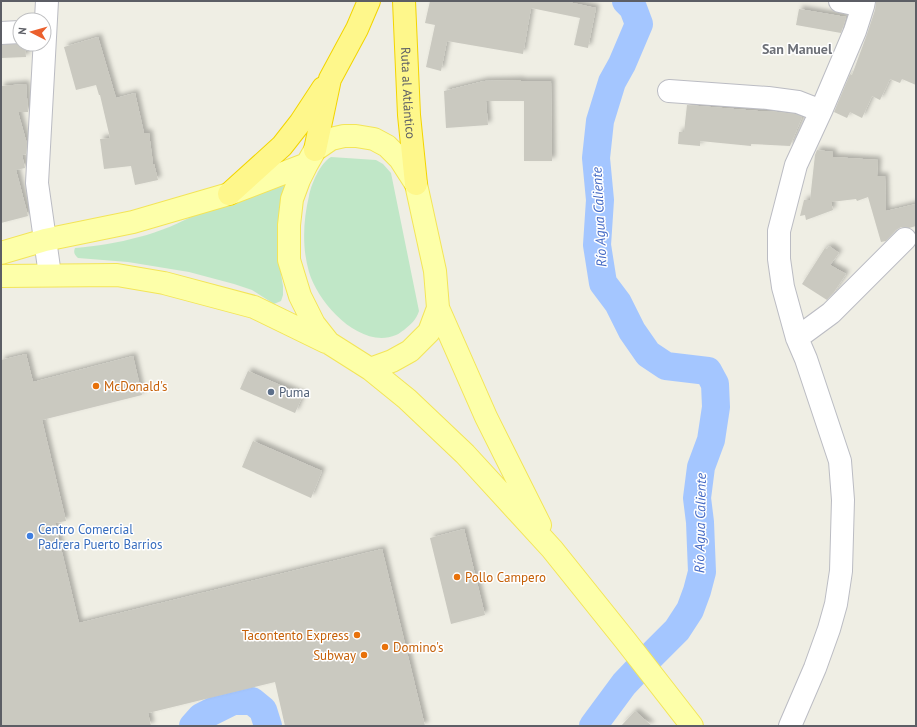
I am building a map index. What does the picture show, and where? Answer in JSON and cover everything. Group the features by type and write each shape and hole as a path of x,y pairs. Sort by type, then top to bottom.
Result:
{"highway":[{"path":"229,194 282,146 300,123 330,79 357,30 369,1"},
{"name":"Ruta al Atlántico","path":"404,1 409,115 416,184"},
{"path":"311,157 330,79"}],"main road":[{"path":"1,253 45,240 133,222 229,194 311,157 331,139 344,136 374,139 387,146 400,159 416,184 435,271 438,308 486,417 552,549"},
{"path":"311,157 292,199 289,225 289,260 300,296 314,324 329,344"},
{"path":"1,276 117,275 164,283 254,307 329,344 370,368 407,399 465,454 552,549 692,726"},
{"path":"370,368 392,361 410,352 429,332 438,308"}],"street":[{"path":"46,12 47,1"},
{"path":"789,725 815,668 836,604 841,571 843,500 840,461 806,359 797,338 783,287 779,259 779,231 796,165 855,31 863,4 840,1"},
{"path":"1,33 12,32"},
{"path":"44,52 37,183 50,275"},
{"path":"669,91 768,98 798,102 821,111"},
{"path":"797,338 831,313 905,239"}],"green space":[{"path":"331,157 376,160 383,164 391,173 419,311 411,324 396,335 382,338 368,336 355,330 342,321 321,297 309,272 304,244 307,205 314,180 323,164"},
{"path":"288,166 279,236 283,295 281,301 274,304 252,290 189,272 128,262 78,258 75,254 75,248 123,241 154,233 169,227 221,202"}],"building":[{"path":"430,1 564,1 596,8 588,48 574,45 580,18 531,8 523,54 447,41 441,71 426,67 435,25 425,23"},
{"path":"876,1 916,1 916,85 902,79 900,83 890,79 880,100 872,96 862,118 850,112 847,118 834,112 850,74 852,75 875,10"},
{"path":"799,9 846,17 841,33 796,25"},
{"path":"98,37 116,98 135,93 144,133 149,133 153,164 158,180 135,185 131,166 104,169 100,139 110,138 100,95 96,85 76,90 64,47"},
{"path":"1,45 12,45 12,52 26,52 26,57 1,58"},
{"path":"484,81 551,81 552,161 524,161 524,101 486,101 488,125 446,128 444,91"},
{"path":"26,84 28,112 18,112 27,144 26,154 22,155 25,168 16,170 28,216 1,223 1,86"},
{"path":"687,105 769,111 795,114 802,117 790,146 751,144 751,146 700,141 700,146 678,144 679,132 684,132"},
{"path":"817,150 833,152 833,157 878,160 877,176 885,176 886,211 916,204 916,226 909,228 901,227 896,230 886,241 881,242 868,197 857,201 856,199 831,202 833,210 806,220 805,215 800,216 804,200 810,200 815,155"},
{"path":"829,246 839,253 830,265 846,274 827,300 802,284 825,248 827,249"},
{"name":"Centro Comercial Padrera Puerto Barrios","path":"26,354 33,382 133,356 142,395 42,420 66,521 55,523 79,623 382,549 425,726 285,726 275,682 148,713 151,726 1,726 1,360"},
{"name":"Puma","path":"248,371 303,395 295,413 240,389"},
{"path":"253,441 322,471 311,498 242,467"},
{"name":"Pollo Campero","path":"464,529 485,615 451,624 430,538"},
{"path":"635,711 652,726 621,726"}],"waterway":[{"name":"Río Agua Caliente","path":"593,726 624,684 677,630 690,610 702,572 700,522 697,498 701,467 711,440 716,407 715,384 708,371 666,366 648,354 632,331 618,303 603,283 597,245 600,200 596,158 600,121 612,82 622,64 639,24 633,8 626,1"},
{"name":"Río Agua Caliente","path":"193,726 201,717 233,701 252,701 263,710 268,726"}],"place":[{"name":"McDonald's","path":"96,386"},
{"name":"Puma","path":"271,392"},
{"name":"Centro Comercial Padrera Puerto Barrios","path":"30,536"},
{"name":"Pollo Campero","path":"457,577"},
{"name":"Tacontento Express","path":"357,635"},
{"name":"Domino's","path":"385,647"},
{"name":"Subway","path":"364,655"}],"district":[{"name":"San Manuel","path":"797,49"}]}
